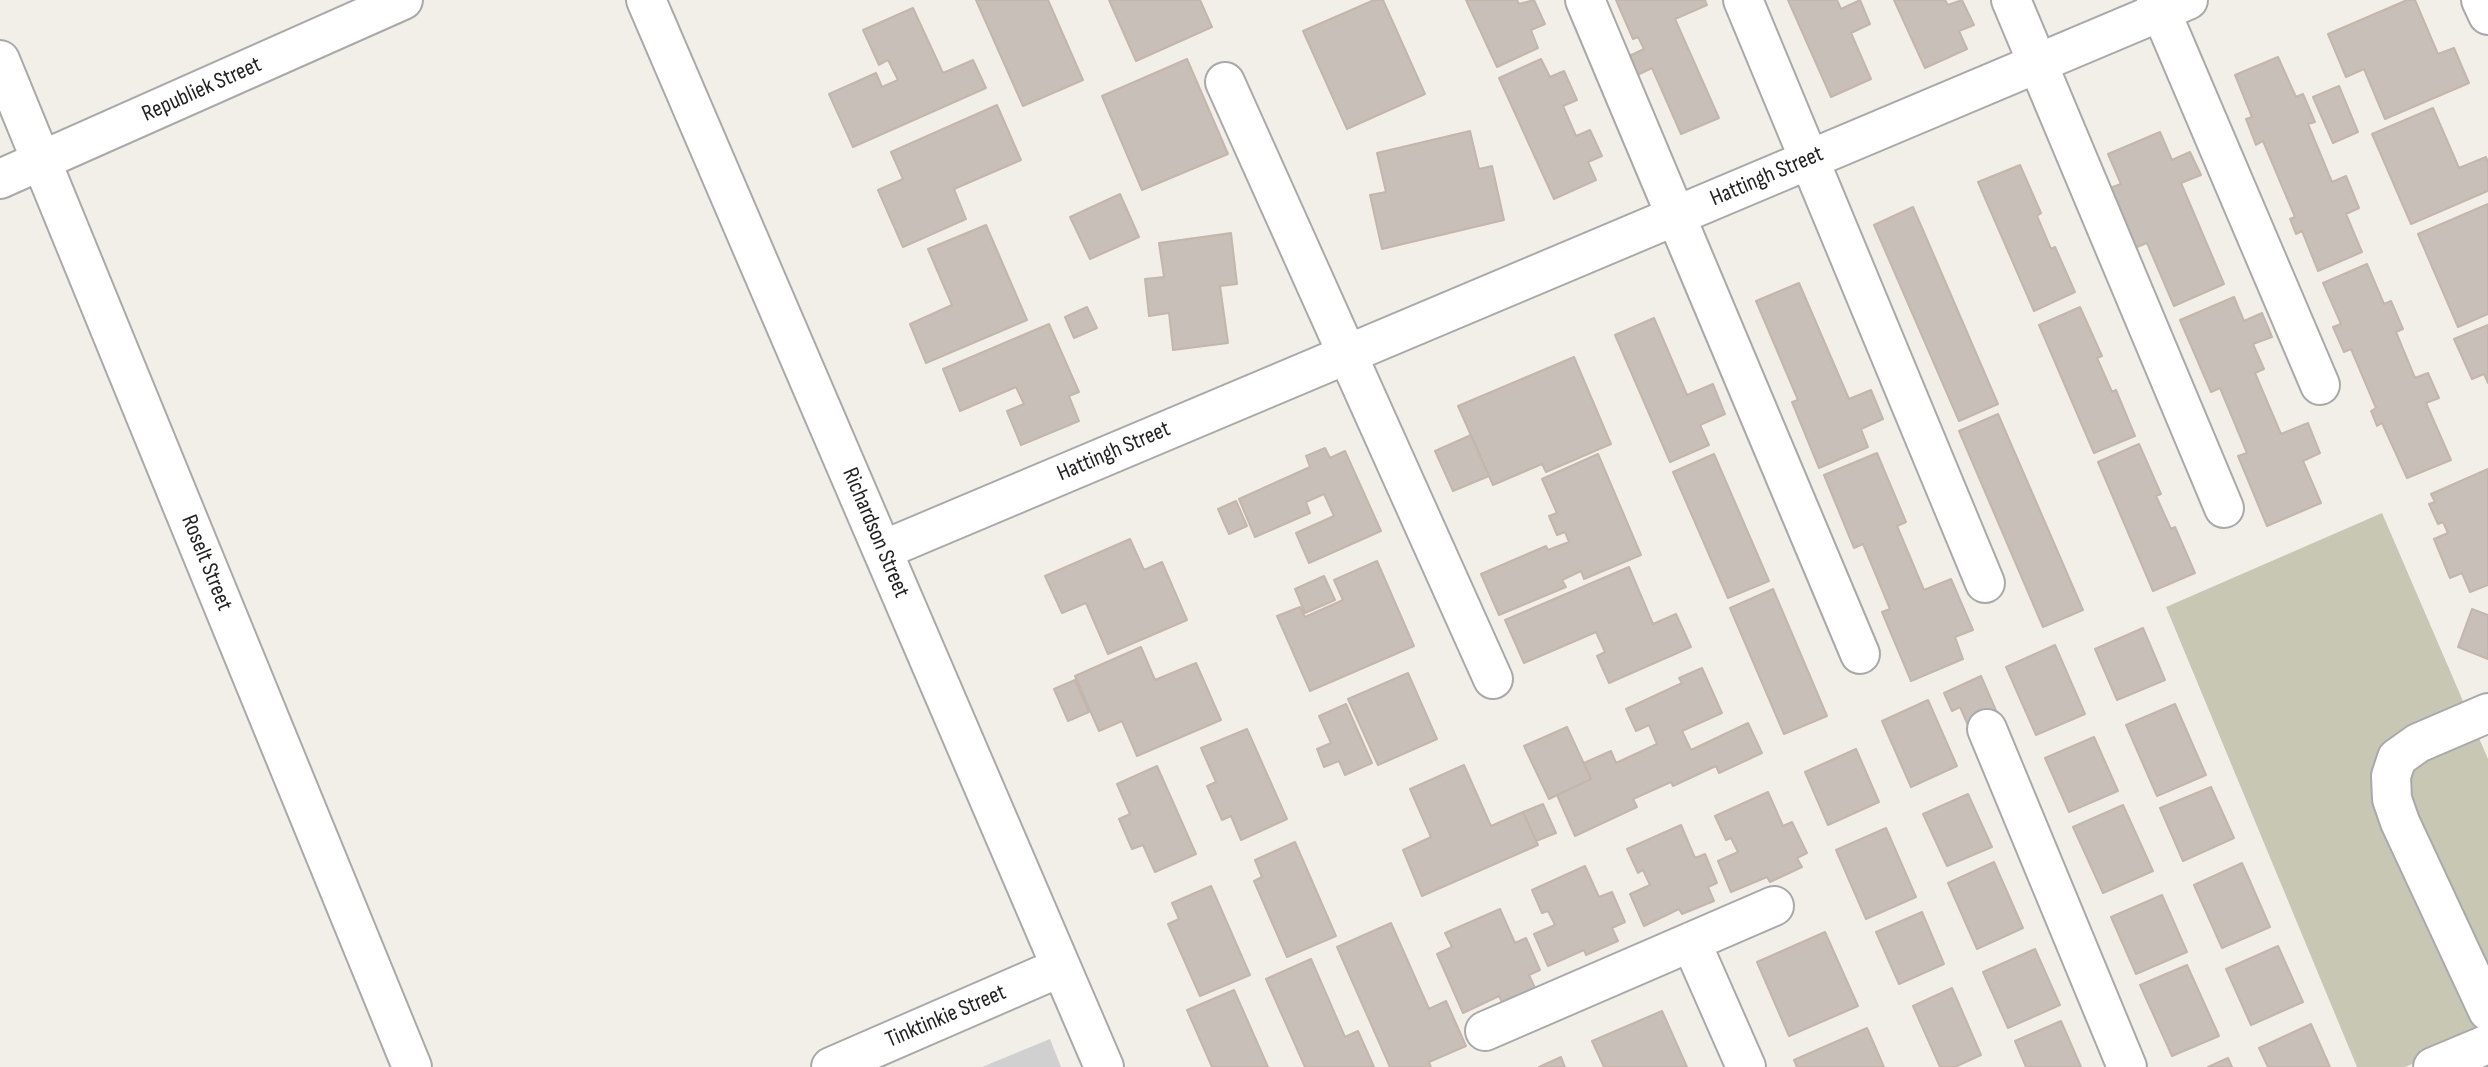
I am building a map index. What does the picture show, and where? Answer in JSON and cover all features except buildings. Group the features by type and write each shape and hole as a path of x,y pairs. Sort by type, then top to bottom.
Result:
{"street":[{"name":"Republiek Street","path":"0,179 403,0"},
{"name":"Richardson Street","path":"646,0 1104,1067"},
{"path":"1585,0 1860,654"},
{"path":"1743,0 1985,583"},
{"path":"2011,0 2224,508"},
{"path":"2481,0 2488,15"},
{"name":"Hattingh Street","path":"883,550 2037,64 2168,4"},
{"path":"2168,4 2320,385"},
{"name":"Roselt Street","path":"0,60 412,1067"},
{"path":"1225,82 1493,680"},
{"path":"2488,713 2418,743 2397,758 2391,776 2392,800 2400,822 2488,1011"},
{"path":"1987,729 2127,1067"},
{"path":"1485,1031 1774,906"},
{"path":"1691,942 1746,1067"},
{"name":"Tinktinkie Street","path":"831,1067 1061,967"},
{"path":"2433,1067 2488,1044"}],"shaded area":[{"path":"2382,513 2488,759 2488,1031 2405,1067 2357,1067 2166,607"},
{"path":"1050,1039 1061,1067 982,1067"}]}
